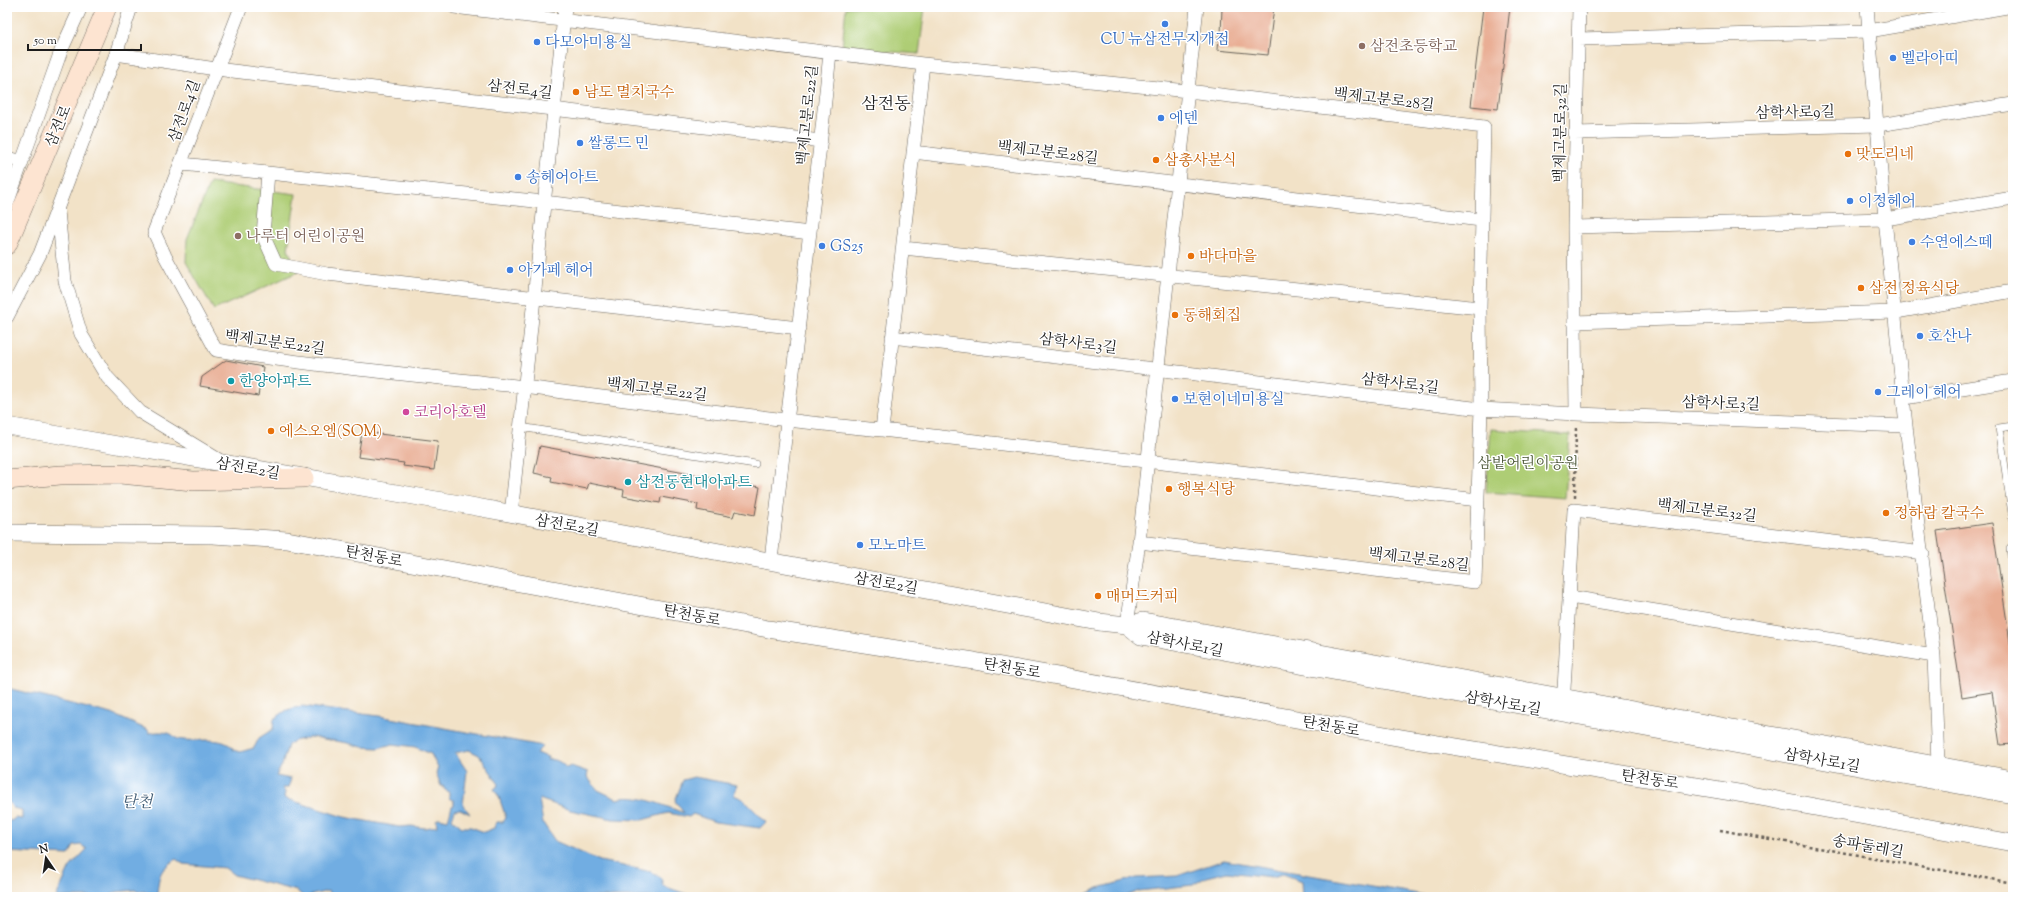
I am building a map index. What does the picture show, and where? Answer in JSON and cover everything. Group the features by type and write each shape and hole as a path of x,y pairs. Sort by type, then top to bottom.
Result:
{"main road":[{"name":"삼전로","path":"7,245 107,7"},
{"path":"7,480 60,475 120,474 193,481 304,478"}],"street":[{"path":"7,204 61,50 81,7"},
{"path":"7,317 40,254 58,209 116,54 131,7"},
{"name":"삼전로4길","path":"182,164 216,69 241,7"},
{"name":"백제고분로22길","path":"454,7 830,53 821,142 786,422 771,561"},
{"path":"511,515 565,7"},
{"path":"1127,625 1139,542 1197,7"},
{"name":"백제고분로32길","path":"1576,414 1574,227 1579,7"},
{"path":"1867,7 1885,219 1896,312 1906,426 1923,553 1934,656 1937,773"},
{"path":"1578,39 1869,31 2007,7"},
{"name":"백제고분로28길","path":"830,53 1188,91 1484,127 1480,308 1481,409 1475,582 1139,542"},
{"name":"삼전로4길","path":"116,54 216,69 821,142"},
{"path":"882,430 923,64"},
{"name":"삼학사로9길","path":"1575,133 1878,126 2013,104"},
{"name":"백제고분로28길","path":"913,152 1482,220"},
{"path":"7,158 21,161"},
{"path":"182,164 544,202 810,233"},
{"name":"백제고분로22길","path":"182,164 154,232 165,256 216,350 274,360 525,388 786,422"},
{"path":"268,173 262,235 276,264 327,274 535,296 798,328"},
{"path":"1574,227 1885,219 2013,198"},
{"path":"58,209 65,281 81,334 107,377 140,412 228,465"},
{"path":"903,248 1480,308"},
{"path":"1574,322 1896,312 2013,291"},
{"name":"삼학사로3길","path":"892,337 1481,409 1906,426"},
{"path":"1904,398 2013,381"},
{"path":"786,422 882,430 1478,500"},
{"name":"삼전로2길","path":"7,426 460,504 511,515 771,561 1099,622 1127,625"},
{"path":"1562,714 1565,697 1574,510"},
{"name":"백제고분로32길","path":"1574,510 1923,553"},
{"name":"탄천동로","path":"7,533 213,535 287,540 768,629 974,661 1402,738 1744,794 2013,843"},
{"path":"1570,597 1934,656"},
{"name":"삼학사로1길","path":"1127,625 1143,622 1565,697 1937,773 2013,795"},
{"name":"삼학사로1길","path":"1127,625 1141,636 1562,714 1937,773 2013,779"}],"lane":[{"path":"2013,426 1998,428 2009,472 2013,520"},
{"path":"520,428 755,464"},
{"path":"2013,546 2010,549 2013,570"}],"path":[{"path":"1574,510 1576,414"},
{"name":"송파둘레길","path":"1720,830 2013,883"}],"green space":[{"path":"846,7 925,7 919,54 842,48"},
{"path":"210,183 296,194 288,249 298,272 214,310 186,262 187,239"},
{"name":"삼밭어린이공원","path":"1491,429 1570,435 1565,498 1486,492"}],"water":[{"name":"탄천","path":"7,688 112,714 148,730 149,733 165,732 178,739 184,740 215,740 228,744 233,748 233,750 240,752 254,748 259,738 273,729 274,719 287,710 302,706 379,716 543,746 536,753 548,757 547,760 555,760 560,762 566,768 571,766 588,772 587,777 598,790 617,799 642,799 684,813 675,801 683,780 694,777 737,785 734,795 743,799 766,822 760,828 715,822 693,814 689,817 668,813 642,820 613,819 570,810 539,799 543,823 555,841 600,861 652,872 661,878 663,886 695,897 331,897 328,891 304,897 297,891 234,875 225,868 183,864 176,859 166,866 159,877 157,894 135,890 116,892 108,897 56,897 70,867 87,849 81,845 74,846 69,855 7,852 7,820 11,821 15,818 22,819 22,810 13,808 7,799","holes":["311,737 348,743 362,747 378,748 393,744 415,747 431,754 438,768 436,773 441,786 449,792 449,798 454,801 454,805 452,806 448,820 439,818 436,820 437,826 425,828 411,826 399,827 344,817 284,798 285,792 282,788 288,788 291,779 276,776 282,765 288,745 294,741","469,750 479,755 498,783 497,787 494,789 499,797 506,818 503,822 496,822 494,828 484,832 471,827 462,827 452,819 455,810 460,809 470,814 463,805 467,771 455,753"]},
{"path":"1224,860 1435,897 1303,897 1302,881 1283,874 1272,877 1227,872 1206,877 1193,885 1139,891 1126,896 1082,897 1098,888 1137,878 1177,876"}],"building":[{"path":"1222,7 1274,7 1268,55 1217,50 1218,36 1221,36"},
{"path":"1483,7 1510,7 1498,109 1471,106"},
{"name":"한양아파트","path":"226,360 263,367 258,396 200,386 202,377"},
{"path":"362,432 438,441 434,470 403,466 404,463 358,457"},
{"name":"삼전동현대아파트","path":"540,446 760,487 755,515 735,511 733,517 697,510 698,504 661,497 660,503 623,496 624,490 589,483 587,489 551,482 552,477 534,473"},
{"path":"1992,523 2013,662 2013,744 2000,745 1992,692 1962,697 1937,531"}],"place":[{"name":"CU 뉴삼전무지개점","path":"1165,24"},
{"name":"다모아미용실","path":"537,42"},
{"name":"삼전초등학교","path":"1362,46"},
{"name":"벨라아띠","path":"1893,58"},
{"name":"남도 멸치국수","path":"576,92"},
{"name":"에덴","path":"1161,118"},
{"name":"쌀롱드 민","path":"580,143"},
{"name":"맛도리네","path":"1848,154"},
{"name":"삼총사분식","path":"1156,160"},
{"name":"송헤어아트","path":"518,177"},
{"name":"이정헤어","path":"1850,201"},
{"name":"나루터 어린이공원","path":"238,236"},
{"name":"수연에스떼","path":"1912,242"},
{"name":"GS25","path":"822,246"},
{"name":"바다마을","path":"1191,256"},
{"name":"아가페 헤어","path":"510,270"},
{"name":"삼전 정육식당","path":"1861,288"},
{"name":"동해회집","path":"1175,315"},
{"name":"호산나","path":"1920,336"},
{"name":"한양아파트","path":"231,381"},
{"name":"그레이 헤어","path":"1878,392"},
{"name":"보현이네미용실","path":"1175,399"},
{"name":"코리아호텔","path":"406,412"},
{"name":"에스오엠(SOM)","path":"271,431"},
{"name":"삼전동현대아파트","path":"628,482"},
{"name":"행복식당","path":"1169,489"},
{"name":"정하람 칼국수","path":"1886,513"},
{"name":"모노마트","path":"860,545"},
{"name":"매머드커피","path":"1098,596"}],"district":[{"name":"삼전동","path":"886,103"}]}
